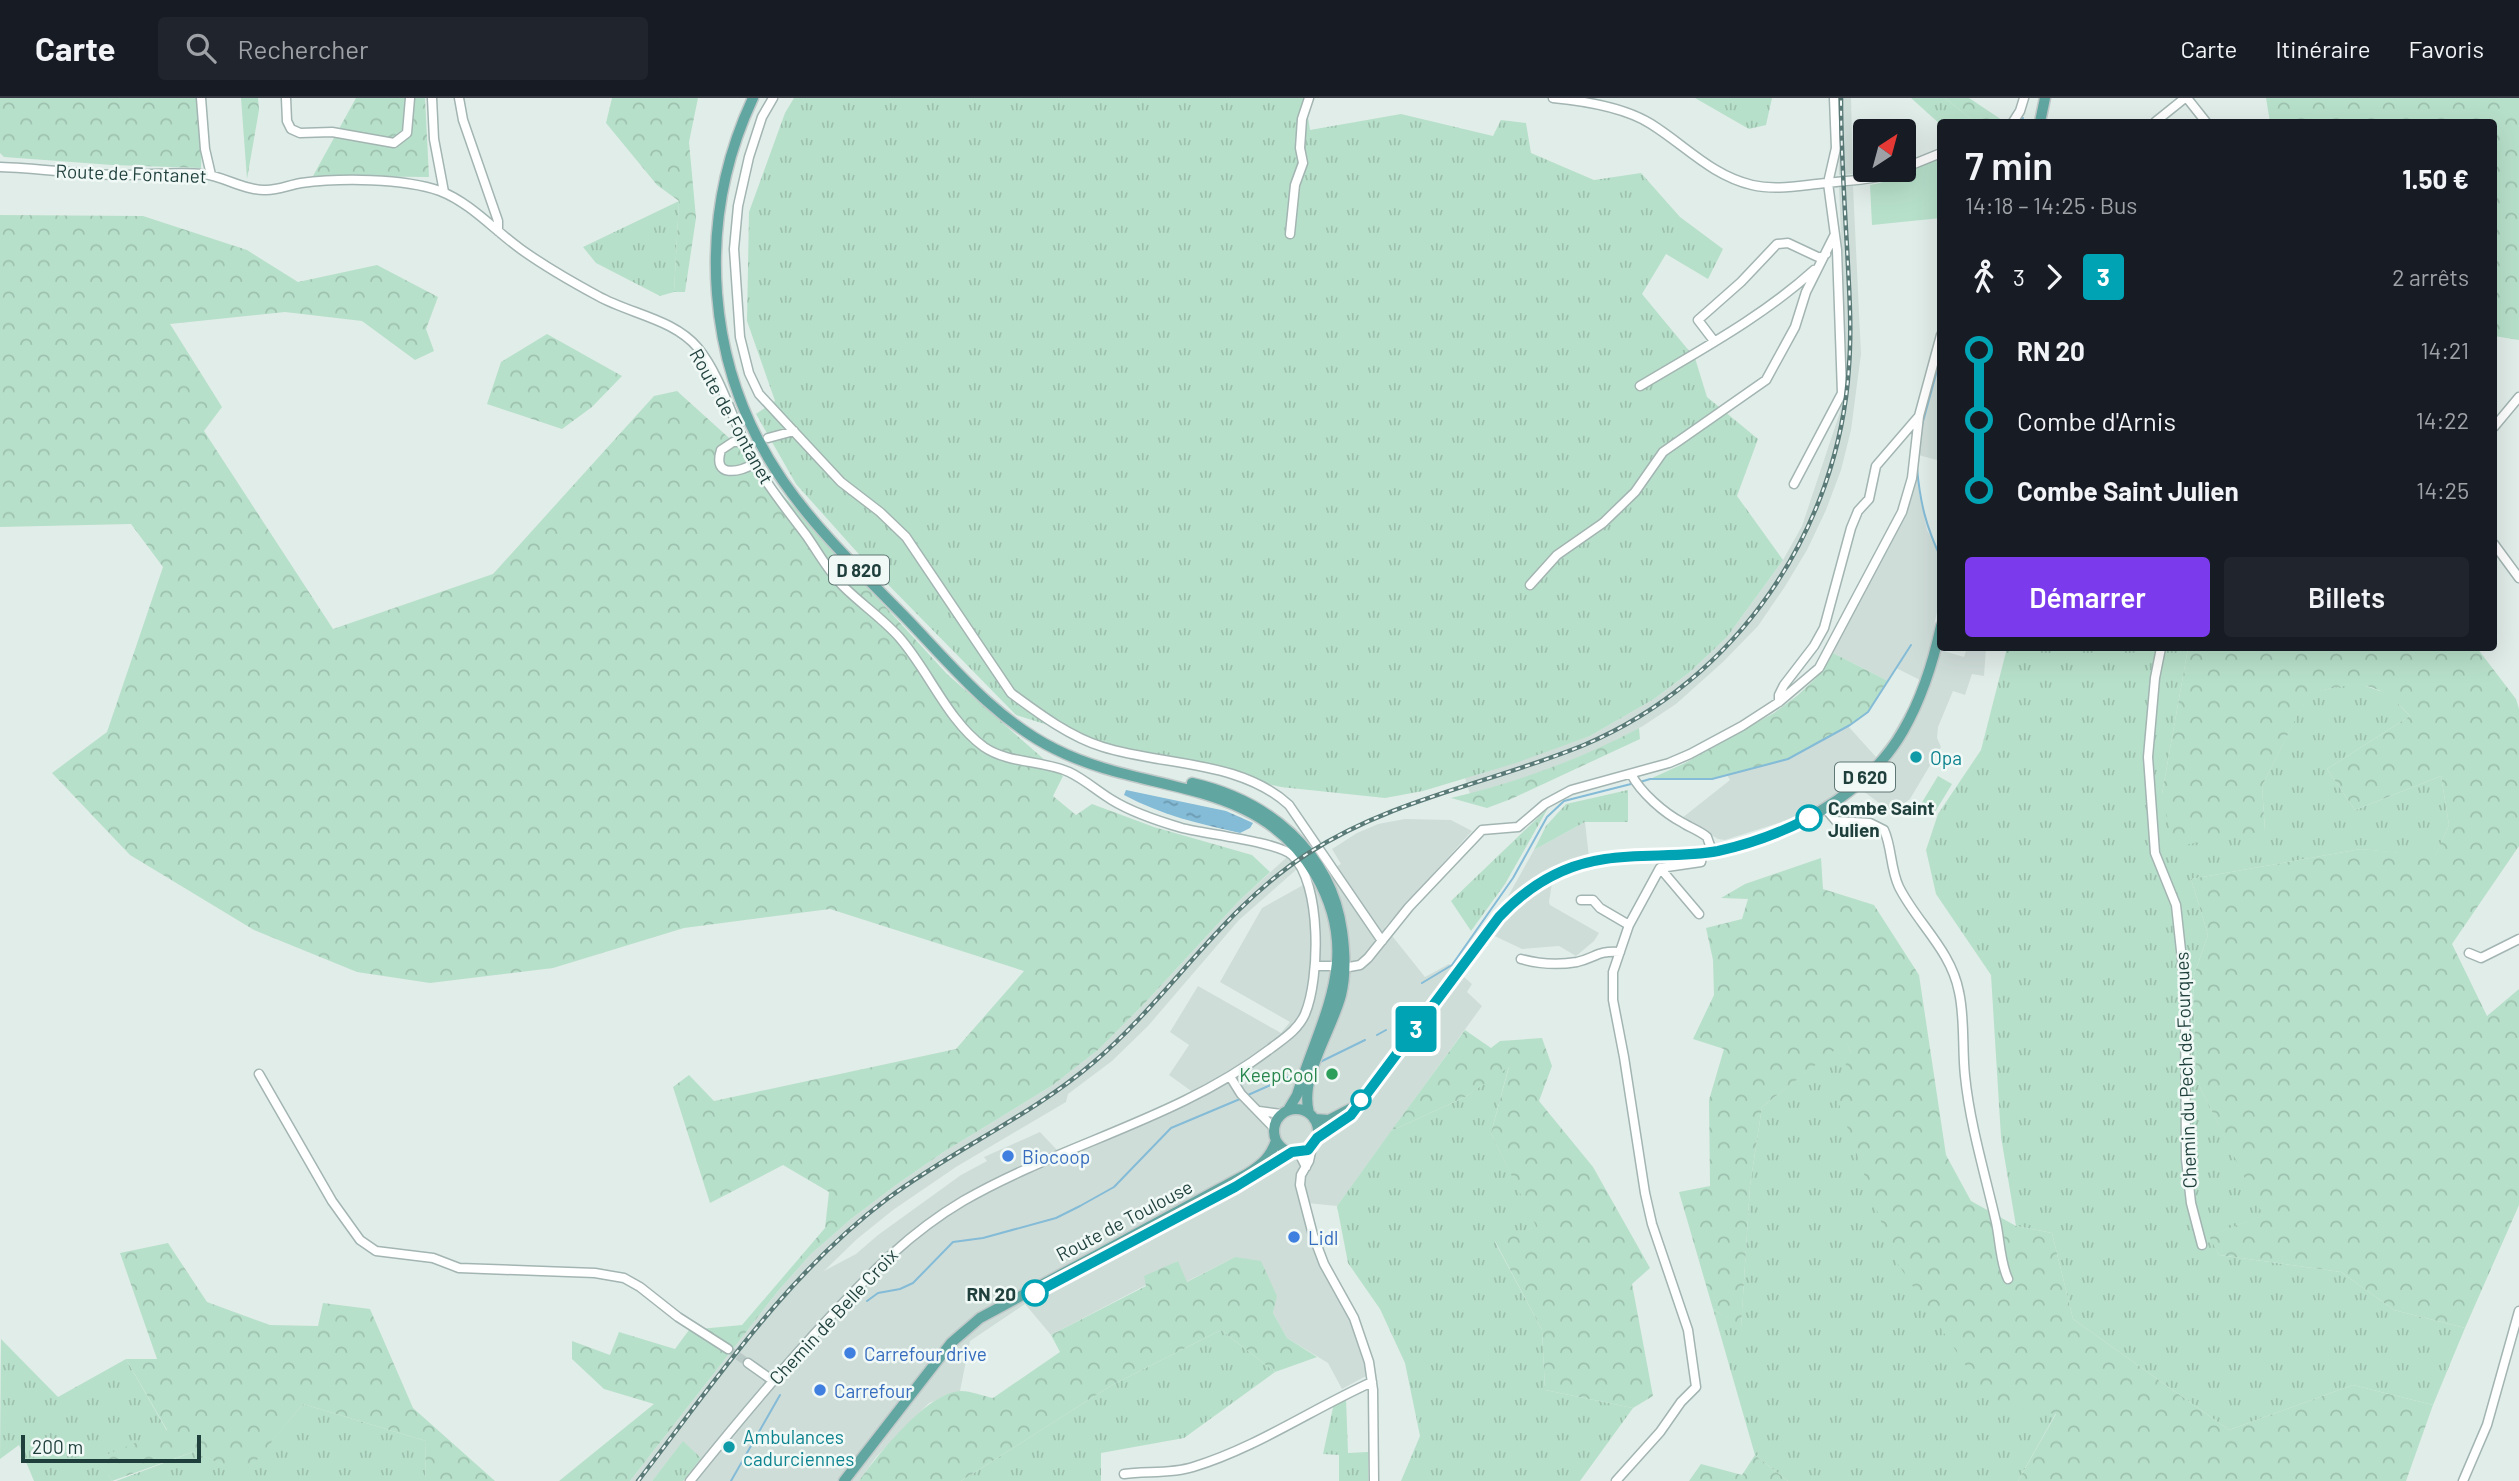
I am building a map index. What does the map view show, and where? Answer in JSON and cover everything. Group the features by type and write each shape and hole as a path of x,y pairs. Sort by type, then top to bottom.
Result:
{"main road":[{"name":"D 820","path":"753,98 729,162 720,200 715,240 715,281 725,352 735,387 765,453 790,491 840,550 992,706 1023,731 1083,762 1234,803 1274,826 1293,844 1326,897 1334,922 1337,949 1334,993 1315,1053 1305,1082 1285,1112"},
{"path":"2041,119 2045,98"},
{"name":"D 620","path":"1314,1142 1351,1115 1499,917 1523,893 1554,875 1604,859 1708,852 1784,831 1825,808 1876,767 1904,730 1924,688 1937,645"},
{"name":"D 820","path":"1305,1082 1306,1102 1312,1116"},
{"name":"D 620","path":"1312,1116 1329,1120 1361,1100"},
{"path":"1295,1109 1312,1116 1318,1132 1314,1142 1295,1153 1280,1146 1274,1128 1285,1112 1295,1109"},
{"name":"Route de Toulouse","path":"844,1481 951,1343 980,1318 1247,1174 1272,1154 1276,1140"},
{"name":"Route de Toulouse","path":"851,1481 952,1350 984,1321 1295,1153"}],"street":[{"path":"201,98 205,149 211,174"},
{"path":"286,98 287,121 291,130 300,133 332,132 394,143 407,133 410,98"},
{"path":"432,98 434,139 444,192"},
{"path":"459,98 463,120 498,221 498,231"},
{"path":"773,98 762,117 749,158 738,206 734,249 741,345 749,373 759,394 841,482 880,512 906,537 1011,693 1034,710 1099,746 1232,774 1275,792 1289,805 1382,941"},
{"path":"1290,234 1295,185 1303,163 1300,148 1302,119 1309,98"},
{"path":"1553,98 1590,103 1640,118 1652,124 1700,162 1750,185 1783,188 1853,181"},
{"path":"1794,484 1842,393 1835,236 1828,183 1836,148 1834,98"},
{"path":"2014,119 2024,98"},
{"path":"2159,119 2186,98 2204,119"},
{"path":"1916,163 1937,155"},
{"name":"Route de Fontanet","path":"0,167 108,175 211,174 264,191 347,180 416,185 444,192 478,214 521,250 604,300 663,323 702,353 755,463 833,575 896,633 922,665 963,726 982,746 1012,759 1071,773 1114,802 1181,828 1272,846 1290,853 1299,863 1311,895 1315,966"},
{"path":"1530,585 1557,555 1603,523 1635,492 1663,453 1766,380 1795,327 1806,292 1835,236"},
{"path":"1714,341 1698,320 1741,282 1777,244 1788,243 1820,258 1826,254"},
{"path":"1640,386 1781,299 1817,268"},
{"path":"1349,967 1360,965 1368,958 1409,907 1482,830 1518,827 1554,798 1571,790 1634,779 1690,754 1742,726 1809,679 1826,659 1852,603 1894,532 1908,496 1919,416 1937,350"},
{"path":"2497,423 2519,397"},
{"path":"1779,702 1784,685 1814,646 1824,628 1851,528 1858,511 1869,499 1876,466 1919,416"},
{"path":"768,438 794,432"},
{"path":"738,442 733,442 721,450 719,461 723,468 735,472 755,463"},
{"path":"2497,548 2519,579"},
{"name":"Chemin du Pech de Fourques","path":"2160,651 2155,678 2149,771 2155,853 2176,905 2185,987 2186,1159 2191,1203 2202,1245"},
{"path":"1634,779 1681,822 1707,837 1708,852 1701,862 1660,868"},
{"path":"1825,808 1836,821 1870,823 1884,831 1890,862 1904,898 1950,963 1959,990 1969,1100 2008,1279"},
{"path":"1660,868 1699,914"},
{"path":"1616,1481 1696,1387 1688,1330 1652,1224 1645,1193 1613,1000 1613,972 1629,925 1660,868"},
{"path":"1581,900 1593,900 1600,908 1629,925"},
{"path":"2469,953 2482,958 2519,939"},
{"path":"1521,960 1538,963 1578,962 1598,953 1620,952"},
{"path":"1315,966 1333,966"},
{"name":"Chemin de Belle Croix","path":"690,1481 772,1380 902,1242 960,1203 1010,1177 1196,1096 1231,1078 1300,1024 1306,1011 1315,966"},
{"path":"259,1074 332,1201 360,1240 376,1251 433,1258 459,1268 596,1273 624,1278 728,1349"},
{"path":"1231,1078 1244,1097 1274,1128"},
{"path":"1259,1111 1285,1112"},
{"path":"1314,1142 1300,1180 1307,1217 1324,1264 1354,1318 1365,1348 1372,1382 1374,1481"},
{"path":"1295,1153 1306,1167"},
{"path":"2463,1481 2487,1425 2519,1311"},
{"path":"748,1363 772,1380"},
{"path":"1124,1474 1191,1468 1214,1460 1372,1382"}],"shaded area":[{"path":"1838,98 1851,98 1853,174 1839,175"},
{"path":"1853,186 1861,354 1851,430 1841,470 1826,510 1807,550 1784,588 1758,626 1723,662 1676,704 1643,726 1547,771 1470,794 1465,778 1590,736 1654,699 1690,672 1727,637 1783,560 1802,526 1840,412 1846,358 1839,187"},
{"path":"1937,370 1937,460 1918,455 1920,432"},
{"path":"1917,469 1927,530 1937,550 1937,611 1930,647 1964,657 1966,651 1986,651 1984,676 1972,674 1965,695 1953,691 1938,727 1937,738 1941,747 1910,799 1893,813 1852,783 1824,803 1788,820 1725,840 1718,839 1682,818 1730,780 1727,775 1788,759 1848,726 1876,757 1890,739 1920,680 1896,668 1888,681 1833,653 1853,608 1902,521"},
{"path":"1405,819 1451,820 1472,831 1385,927 1425,977 1449,964 1472,984 1467,992 1482,1006 1337,1206 1307,1203 1324,1258 1362,1349 1366,1376 1342,1389 1328,1363 1287,1338 1273,1313 1276,1296 1235,1257 1186,1282 1177,1261 1146,1285 1051,1335 1025,1304 970,1341 960,1391 929,1403 876,1457 859,1481 683,1481 701,1458 683,1442 652,1481 630,1481 778,1291 811,1254 896,1185 942,1153 1053,1085 1098,1050 1238,902 1287,857 1297,869 1239,920 1148,1026 1112,1061 1068,1094 1066,1102 956,1167 893,1210 857,1239 824,1271 856,1254 961,1175 987,1161 984,1157 1040,1132 1057,1150 1194,1093 1169,1075 1189,1045 1170,1032 1198,986 1281,1033 1290,1022 1220,982 1262,908 1341,864 1332,849 1357,833 1378,824"},
{"path":"1585,822 1590,866 1552,883 1549,902 1599,933 1594,941 1576,956 1559,946 1522,949 1482,930 1506,900 1534,850"}],"green space":[{"path":"0,98 204,98 201,168 4,157 0,153"},
{"path":"241,98 258,98 259,110 247,179"},
{"path":"356,98 425,98 429,177 313,176"},
{"path":"612,98 698,98 689,142 696,218 685,292 674,292 679,201 657,185 606,123"},
{"path":"794,98 1305,98 1310,130 1401,114 1493,136 1501,120 1526,123 1531,153 1594,180 1641,173 1680,217 1723,249 1708,279 1666,254 1642,294 1695,358 1707,397 1758,439 1737,496 1783,560 1727,637 1690,672 1654,699 1590,736 1516,763 1423,791 1385,798 1281,787 1137,753 1016,715 865,561 796,484 756,414 775,401 747,321 749,212 785,113"},
{"path":"1695,98 1772,98 1766,125 1749,129"},
{"path":"1911,98 1945,98 1971,119 1937,119 1937,121"},
{"path":"1945,98 1969,98 2000,119 1971,119"},
{"path":"2266,98 2519,98 2519,340 2497,336 2497,119 2270,119"},
{"path":"1937,160 1937,218 1872,225 1870,185 1883,182 1916,182 1916,169"},
{"path":"679,201 674,292 660,296 596,263 583,247"},
{"path":"0,215 143,216 247,250 298,282 377,265 438,297 426,329 434,351 415,360 362,321 285,312 170,324 222,407 204,431 333,629 493,574 654,396 677,391 738,446 947,674 1063,776 1053,796 1076,815 1092,804 1154,827 1252,855 1270,872 1238,902 1098,1050 1053,1085 942,1153 896,1185 811,1254 778,1291 630,1481 559,1481 654,1404 604,1389 572,1359 572,1341 610,1355 619,1332 675,1349 689,1330 742,1325 825,1228 829,1192 783,1165 710,1203 673,1087 689,1075 714,1101 956,1049 1024,971 830,909 684,928 553,968 430,983 357,972 254,930 130,855 52,773 107,732 163,567 131,524 0,527"},
{"path":"547,334 622,376 592,407 562,429 487,404 501,362"},
{"path":"2006,651 2187,651 2162,794 2265,831 2262,786 2308,693 2357,683 2389,694 2410,716 2327,769 2355,810 2441,776 2449,825 2435,857 2361,849 2191,879 2208,935 2193,978 2196,1079 2264,1215 2210,1236 2219,1255 2341,1272 2394,1310 2465,1328 2433,1405 2353,1385 2229,1430 2073,1319 2052,1233 2016,1226 2001,1137 1991,975 1936,894 1926,850 1938,814 1981,750"},
{"path":"2187,651 2479,651 2516,699 2519,709 2519,846 2452,944 2487,1016 2519,989 2519,1205 2465,1328 2394,1310 2341,1272 2219,1255 2209,1236 2263,1215 2196,1079 2193,978 2208,935 2191,879 2361,849 2435,856 2449,825 2441,776 2355,810 2327,769 2410,716 2386,694 2364,686 2352,685 2308,694 2262,786 2265,831 2173,847 2162,794"},
{"path":"1833,653 1888,681 1868,712 1850,725 1788,759 1712,779 1650,779 1685,763 1774,713 1816,678"},
{"path":"1639,728 1640,739 1487,808 1451,798 1547,769"},
{"path":"1938,776 1952,784 1935,812 1921,804"},
{"path":"1628,790 1628,822 1585,822 1534,850 1546,826 1566,804"},
{"path":"1548,808 1505,884 1471,931 1451,901"},
{"path":"1821,858 1823,889 1874,905 1919,975 1946,1155 1971,1201 2016,1226 2052,1233 2073,1319 2229,1430 2353,1385 2433,1405 2406,1481 2018,1481 2056,1414 1992,1405 1894,1258 1834,1090 1851,1053 1846,1041 1762,1107 1750,1186 1741,1328 1713,1309 1679,1192 1710,1186 1709,1100 1724,1049 1693,1039 1714,995 1713,960 1706,928 1742,919 1748,899 1721,898 1745,884"},
{"path":"1465,1030 1491,1048 1500,1041 1542,1038 1552,1066 1539,1101 1593,1167 1650,1268 1632,1284 1653,1396 1633,1408 1545,1390 1542,1330 1495,1241 1536,1226 1491,1133 1509,1067 1465,1097 1391,1131"},
{"path":"1846,1040 2056,1413 2018,1481 1788,1481 1755,1455 1713,1309 1741,1327 1750,1186 1762,1107"},
{"path":"1509,1066 1491,1133 1537,1226 1495,1242 1542,1330 1545,1390 1633,1408 1580,1481 1401,1481 1420,1436 1405,1363 1380,1309 1348,1263 1337,1206 1391,1131 1465,1097"},
{"path":"168,1243 207,1302 270,1325 318,1326 323,1303 370,1309 413,1408 495,1481 425,1481 426,1441 303,1404 245,1474 193,1452 112,1481 98,1458 167,1430 126,1359 157,1359 120,1253"},
{"path":"1235,1257 1261,1261 1277,1296 1273,1313 1287,1338 1317,1357 1275,1372 1221,1330 1112,1385 961,1481 859,1481 904,1427 933,1402 961,1391 993,1398 1060,1352 1051,1335 1146,1286 1144,1276 1178,1261 1187,1282"},
{"path":"1221,1330 1275,1372 1184,1438 1101,1453 1101,1481 961,1481 1112,1385"},
{"path":"1,1339 58,1397 126,1359 167,1431 99,1458 112,1481 34,1481 19,1445 0,1459"},
{"path":"1346,1398 1348,1453 1368,1452 1368,1481 1339,1481 1339,1455 1323,1454 1334,1403"},
{"path":"303,1404 426,1441 425,1481 116,1481 193,1452 245,1473"},
{"path":"683,1441 701,1458 683,1481 652,1481"},
{"path":"1755,1455 1788,1481 1689,1481 1701,1464 1742,1475"}],"water":[{"path":"1126,790 1226,811 1253,823 1250,828 1240,833 1195,822 1138,802 1124,795"}],"waterway":[{"path":"1922,425 1937,371"},
{"path":"1917,468 1924,514 1937,549"},
{"path":"1640,782 1650,779 1712,779 1788,759 1868,712 1911,645"},
{"path":"1422,983 1452,965 1513,878 1547,817 1564,801 1631,784"},
{"path":"1377,1035 1386,1030"},
{"path":"1318,1063 1365,1040"},
{"path":"1248,1095 1300,1072"},
{"path":"867,1301 878,1293 900,1289 913,1283 953,1242 983,1238 1056,1218 1080,1206 1114,1187 1171,1128 1240,1099"},
{"path":"731,1481 780,1395"}],"tunnel":[{"path":"728,1349 748,1363"}],"railway":[{"path":"638,1481 753,1331 817,1261 887,1199 1044,1099 1094,1062 1147,1010 1222,927 1277,876 1307,854 1373,819 1584,745 1639,717 1688,682 1732,640 1770,593 1801,541 1825,485 1841,427 1850,337 1841,98"}],"bus line":[{"name":"3","path":"1035,1293 1235,1187 1292,1152 1308,1150 1317,1138 1343,1122 1351,1115 1499,917 1523,893 1538,883 1578,866 1604,859 1717,851 1784,831 1809,818"}],"place":[{"name":"Opa","path":"1916,757"},
{"name":"Combe Saint Julien","path":"1809,818"},
{"name":"KeepCool","path":"1332,1074"},
{"name":"Biocoop","path":"1008,1156"},
{"name":"Lidl","path":"1294,1237"},
{"name":"RN 20","path":"1035,1293"},
{"name":"Carrefour drive","path":"850,1353"},
{"name":"Carrefour","path":"820,1390"},
{"name":"Ambulances cadurciennes","path":"729,1447"}]}
